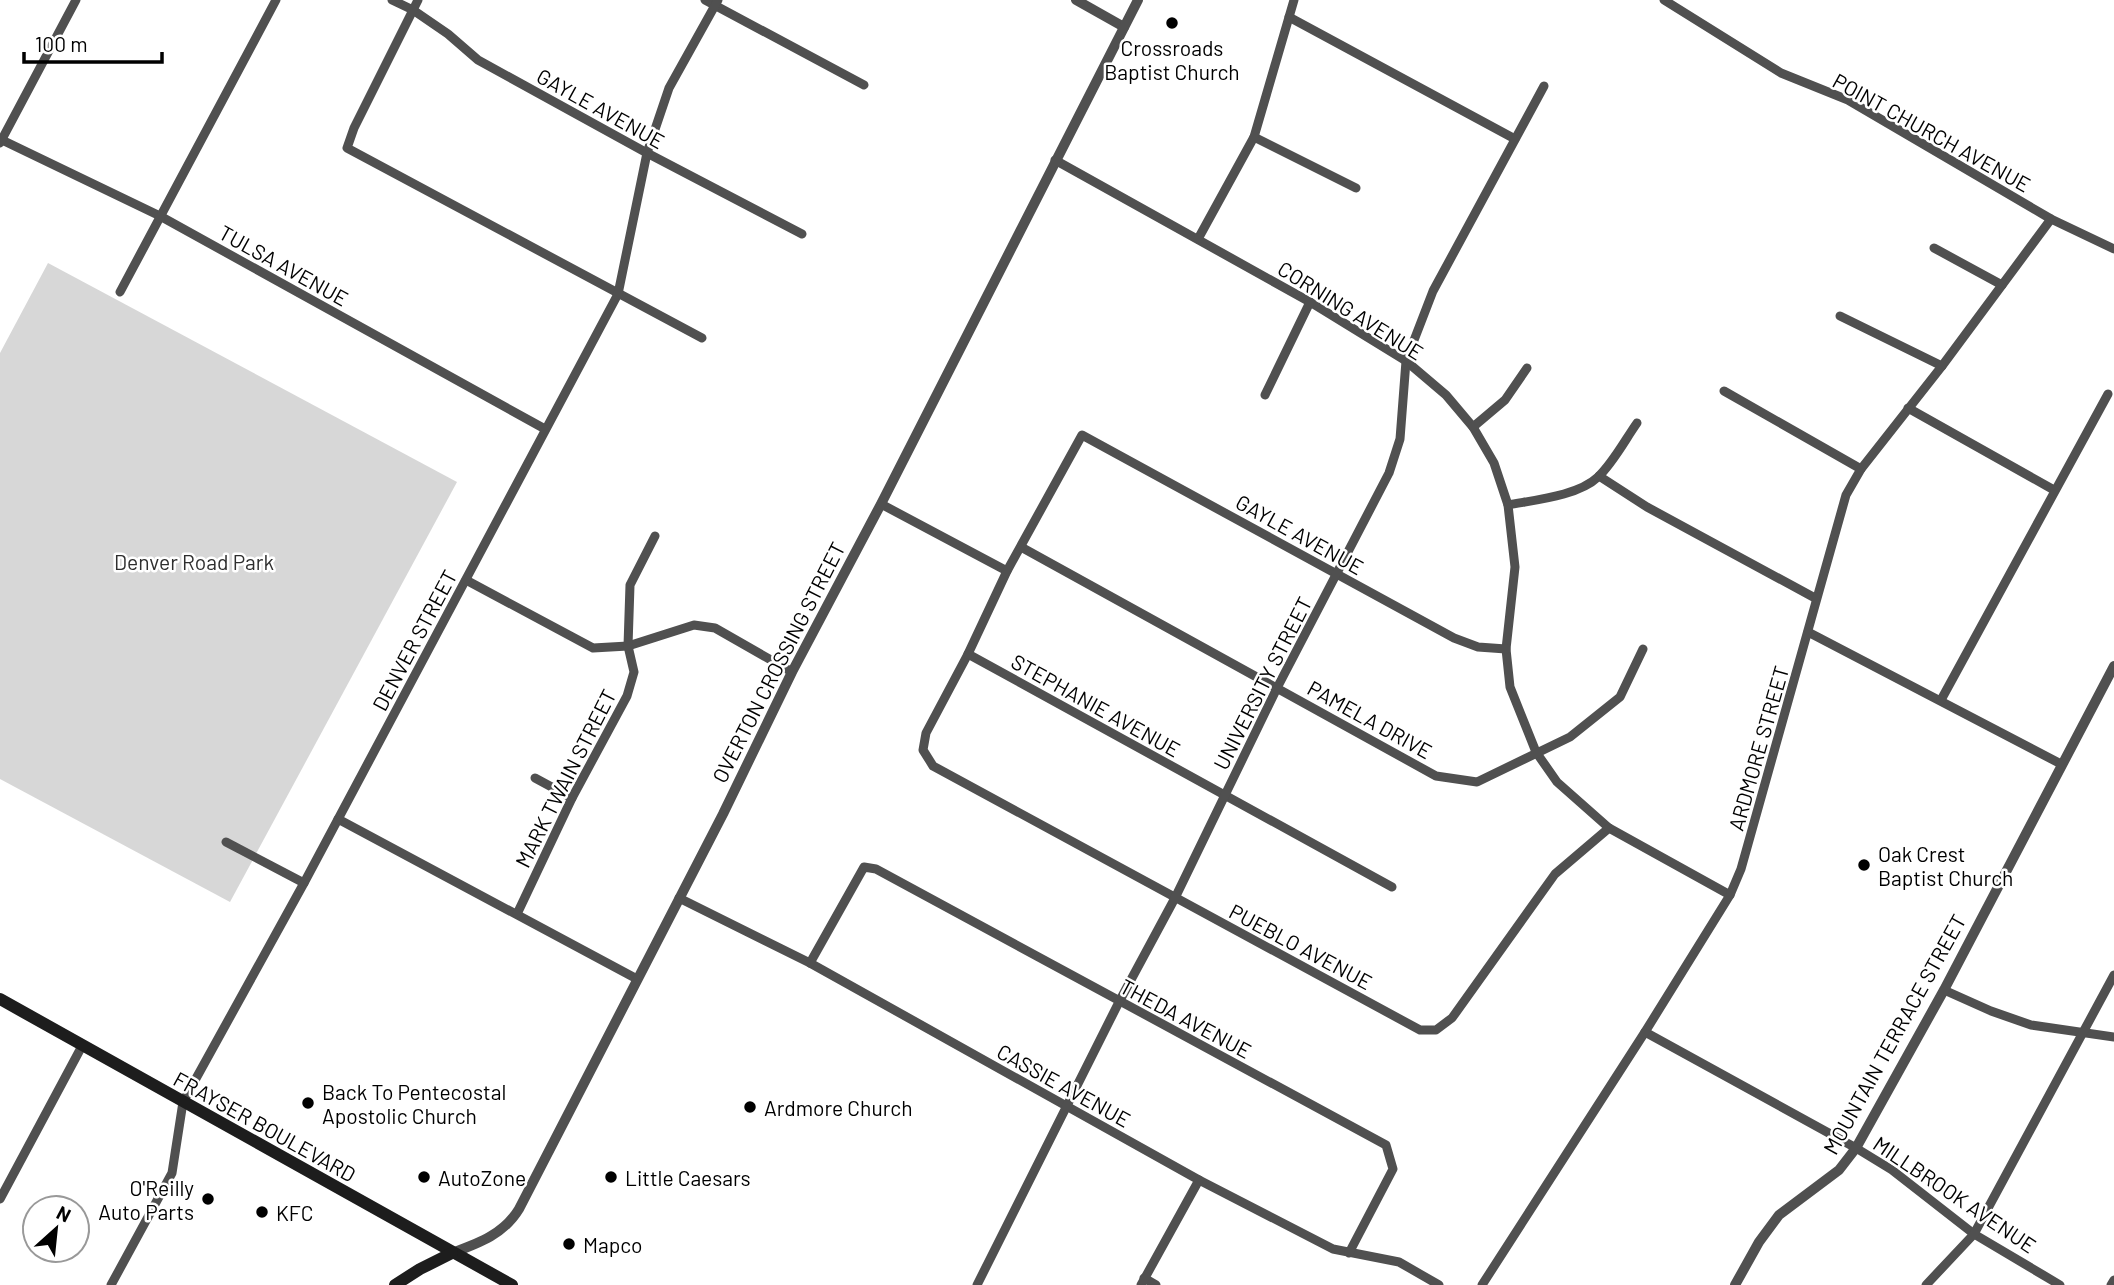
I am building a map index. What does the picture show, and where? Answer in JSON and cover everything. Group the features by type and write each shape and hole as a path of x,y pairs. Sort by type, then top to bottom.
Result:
{"main road":[{"name":"FRAYSER BOULEVARD","path":"0,999 512,1285"},
{"name":"OVERTON CROSSING STREET","path":"395,1285 452,1253"}],"street":[{"path":"1,141 76,0"},
{"path":"120,292 276,0"},
{"name":"GAYLE AVENUE","path":"392,0 413,10 448,34 478,60 802,234"},
{"path":"418,0 354,128 347,148 702,338"},
{"path":"705,0 717,3 864,85"},
{"path":"1076,0 1124,27"},
{"name":"OVERTON CROSSING STREET","path":"452,1253 487,1239 514,1218 1138,0"},
{"path":"1198,239 1254,137 1294,0"},
{"name":"POINT CHURCH AVENUE","path":"1664,0 1781,73 1848,100 2051,219 2114,249"},
{"name":"DENVER STREET","path":"111,1285 172,1173 183,1102 304,883 618,294 647,153 669,88 717,3"},
{"path":"1289,17 1515,139"},
{"name":"UNIVERSITY STREET","path":"977,1285 1119,1002 1175,898 1277,688 1392,462 1400,439 1406,361 1433,291 1545,86"},
{"path":"1254,137 1356,188"},
{"name":"TULSA AVENUE","path":"1,141 160,216 545,429"},
{"name":"CORNING AVENUE","path":"1055,160 1310,302 1406,361 1446,395 1473,427 1494,463 1508,505 1516,566 1506,649 1510,687 1536,752 1557,782 1609,828 1730,895"},
{"name":"ARDMORE STREET","path":"1482,1285 1730,895 1741,869 1846,495 1861,469 1942,366 2051,219"},
{"path":"1934,248 2002,285"},
{"path":"1265,395 1310,302"},
{"path":"1840,316 1942,366"},
{"path":"1473,427 1505,400 1527,368"},
{"path":"1724,391 1861,469"},
{"path":"1941,700 2108,394"},
{"path":"1908,408 2054,490"},
{"path":"1508,505 1564,494 1590,484 1599,476 1637,423"},
{"name":"GAYLE AVENUE","path":"1021,547 1082,435 1454,638 1478,647 1506,649"},
{"path":"1599,476 1647,507 1815,598"},
{"path":"881,504 1007,571"},
{"name":"MARK TWAIN STREET","path":"517,914 572,798 627,696 634,672 628,646 630,585 655,536"},
{"path":"968,654 1021,547"},
{"name":"PAMELA DRIVE","path":"1021,547 1436,776 1477,782 1570,737 1620,697 1643,649"},
{"path":"466,580 593,648 628,646 694,625 715,628 792,672"},
{"path":"1808,632 2061,764"},
{"name":"PUEBLO AVENUE","path":"968,654 926,733 923,750 933,766 1420,1030 1436,1030 1452,1018 1555,874 1609,828"},
{"name":"STEPHANIE AVENUE","path":"968,654 1392,887"},
{"name":"MOUNTAIN TERRACE STREET","path":"1735,1285 1759,1242 1779,1215 1839,1170 1856,1148 1944,990 2114,666"},
{"path":"535,778 572,798"},
{"path":"338,819 637,979"},
{"path":"226,842 304,883"},
{"name":"THEDA AVENUE","path":"810,963 864,867 876,869 1386,1145 1393,1169 1349,1253"},
{"name":"CASSIE AVENUE","path":"679,898 810,963 1199,1180 1333,1249 1399,1262 1439,1285"},
{"path":"1926,1285 1974,1234 2114,975"},
{"path":"1944,990 1991,1012 2031,1025 2114,1037"},
{"name":"MILLBROOK AVENUE","path":"1645,1032 1856,1148 1892,1170 1974,1234 2060,1285"},
{"path":"0,1199 82,1046"},
{"path":"1156,1285 1143,1282 1199,1180"},
{"path":"2111,1285 2114,1280"}],"green space":[{"name":"Denver Road Park","path":"48,263 457,482 230,902 0,779 0,353"}],"place":[{"name":"Crossroads Baptist Church","path":"1172,23"},
{"name":"Oak Crest Baptist Church","path":"1864,865"},
{"name":"Back To Pentecostal Apostolic Church","path":"308,1103"},
{"name":"Ardmore Church","path":"750,1107"},
{"name":"AutoZone","path":"424,1177"},
{"name":"Little Caesars","path":"611,1177"},
{"name":"O'Reilly Auto Parts","path":"208,1199"},
{"name":"KFC","path":"262,1212"},
{"name":"Mapco","path":"569,1244"}]}
